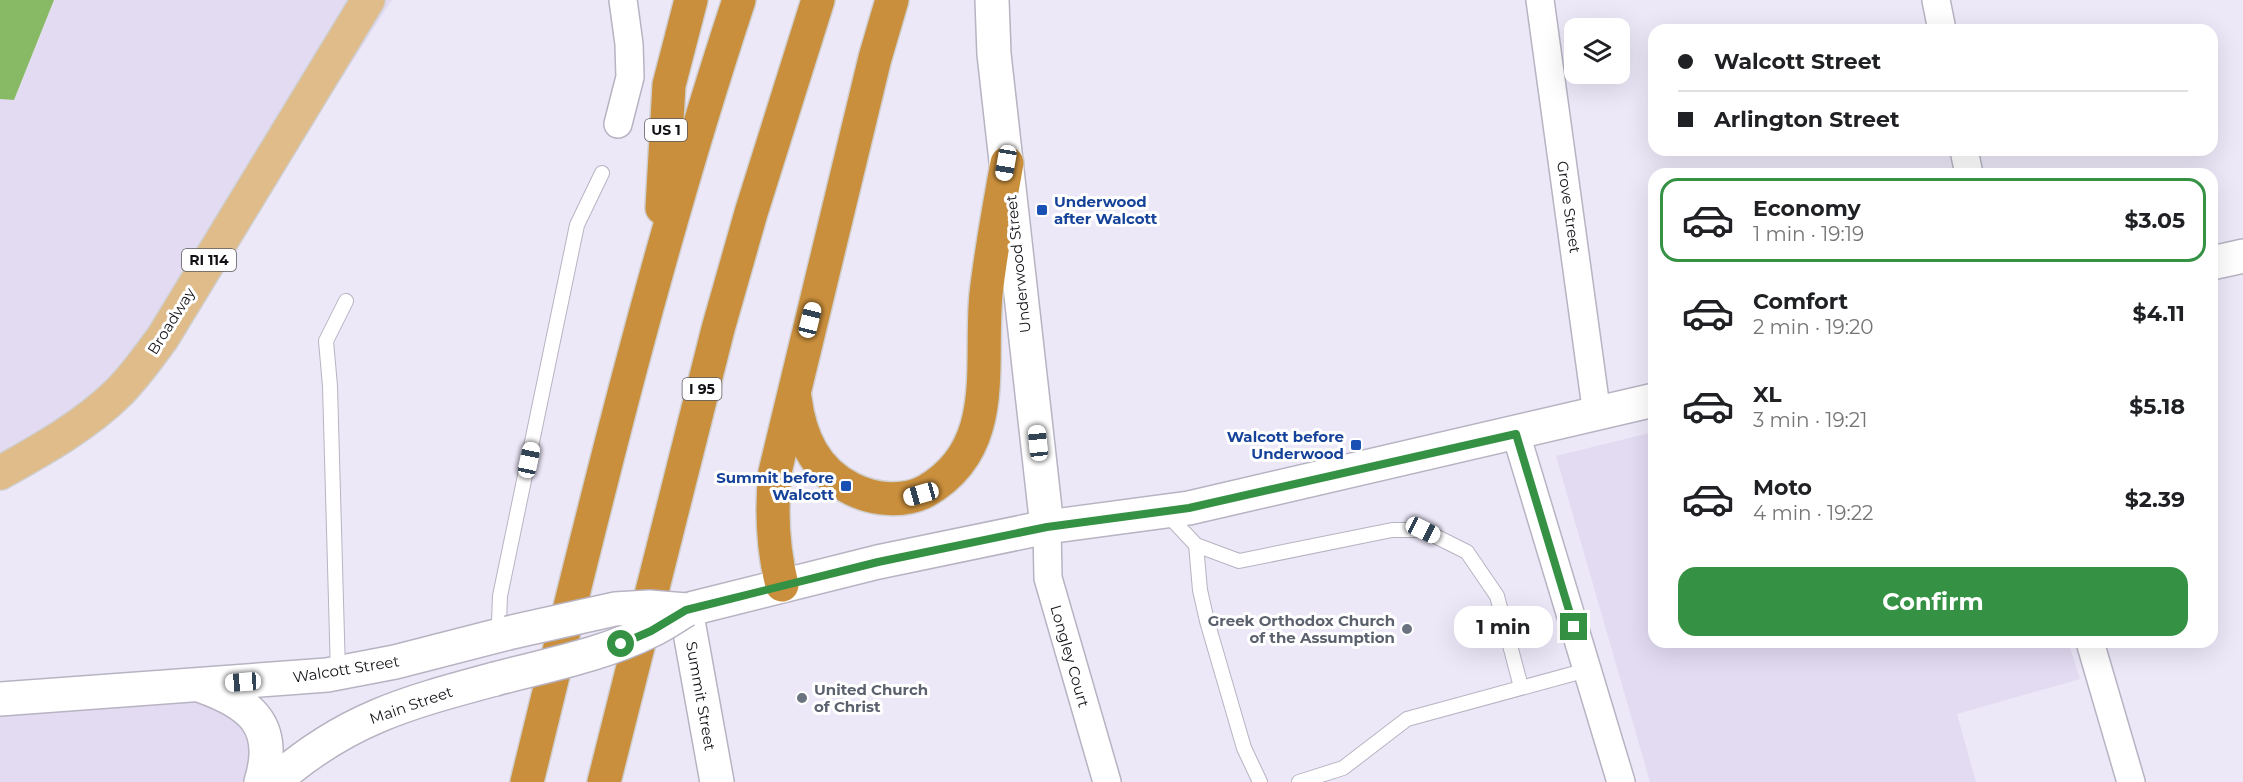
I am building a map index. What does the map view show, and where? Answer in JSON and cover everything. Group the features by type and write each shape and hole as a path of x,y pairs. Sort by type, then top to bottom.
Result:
{"highway":[{"name":"US 1","path":"658,263 669,85 691,0"},
{"path":"527,782 581,560 658,263 739,0"},
{"name":"I 95","path":"604,782 718,329 818,0"},
{"path":"782,585 773,543 772,496 775,472 875,58 892,0"},
{"path":"794,386 800,425 812,455 824,471 846,486 873,497 905,498 921,494 953,472 965,456 980,420 986,295 1006,163"},
{"path":"617,730 624,782"}],"main road":[{"name":"Broadway","path":"0,473 89,417 118,393 141,367 163,337 368,0"},
{"path":"974,0 994,54"},
{"name":"Underwood Street","path":"992,0 994,54 1047,527"},
{"path":"2218,262 2243,256"},
{"name":"Walcott Street","path":"495,679 621,644 693,608 782,585 878,562 1047,527 1165,513 1516,434 1648,402"},
{"name":"Walcott Street","path":"0,699 338,673 395,662 615,609 693,608"},
{"name":"Summit Street","path":"693,608 692,648 717,782"},
{"name":"Main Street","path":"274,782 311,752 364,720 422,699 495,679"},
{"path":"201,685 236,700 249,710 260,725 266,743 267,761 261,782"}],"street":[{"path":"618,124 630,77 629,44 623,0"},
{"name":"Grove Street","path":"1540,0 1597,415"},
{"path":"1936,0 1941,24"},
{"path":"1516,434 1621,782"},
{"name":"Longley Court","path":"1047,527 1048,578 1107,782"},
{"path":"2093,648 2131,782"}],"lane":[{"path":"505,634 499,622 500,596 577,225 602,173"},
{"path":"338,673 330,386 326,341 346,301"},
{"path":"1165,513 1196,546 1239,561 1392,530 1423,530 1467,552 1497,596 1521,687"},
{"path":"1196,546 1200,590 1206,621 1244,748 1260,782"},
{"path":"1299,782 1343,768 1407,719 1587,669"}],"shaded area":[{"path":"54,0 392,0 284,168 281,178 272,186 154,367 0,481 0,99 14,100"},
{"path":"1648,433 1648,648 2070,648 2080,679 1957,714 1976,782 1650,782 1556,456"},
{"path":"216,700 226,705 261,749 265,782 0,782 0,713"}],"green space":[{"path":"0,0 54,0 14,100 0,99"}],"place":[{"name":"Underwood after Walcott","path":"1042,210"},
{"name":"Walcott before Underwood","path":"1356,445"},
{"name":"Summit before Walcott","path":"846,486"},
{"name":"Greek Orthodox Church of the Assumption","path":"1407,629"},
{"name":"United Church of Christ","path":"802,698"}],"route":[{"path":"621,644 651,631 686,610 878,562 1047,527 1165,513 1516,434 1574,627"}]}
